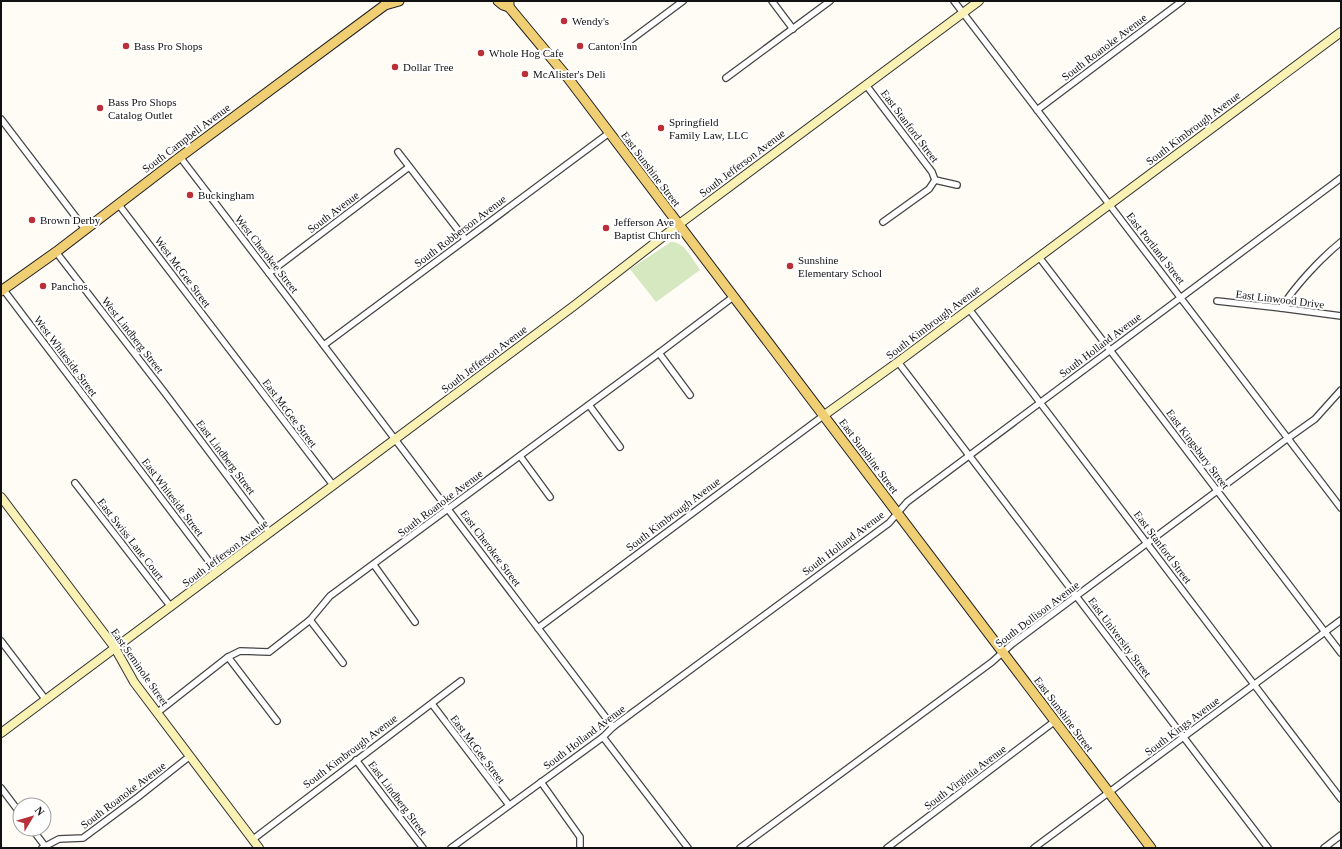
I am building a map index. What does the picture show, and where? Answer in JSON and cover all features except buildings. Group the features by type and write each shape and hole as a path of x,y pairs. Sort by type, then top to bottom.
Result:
{"main road":[{"name":"South Campbell Avenue","path":"2,290 56,252 386,3 399,1"},
{"path":"498,1 503,5 509,4"},
{"name":"East Sunshine Street","path":"509,4 568,78 1151,848"}],"street":[{"path":"624,45 683,1"},
{"path":"772,1 793,29"},
{"path":"726,78 830,1"},
{"name":"East Portland Street","path":"954,1 1341,508"},
{"name":"South Jefferson Avenue","path":"1,733 575,305 678,225 979,1"},
{"name":"South Roanoke Avenue","path":"1037,110 1182,1"},
{"name":"South Kimbrough Avenue","path":"538,628 1341,32"},
{"name":"East Stanford Street","path":"866,85 932,172 935,180"},
{"path":"1,118 85,230"},
{"name":"South Robberson Avenue","path":"324,345 609,133"},
{"path":"398,152 465,239"},
{"name":"West Cherokee Street","path":"180,157 294,306"},
{"name":"South Avenue","path":"269,273 410,167"},
{"name":"South Holland Avenue","path":"451,848 603,737 613,727 889,523 907,502 1341,178"},
{"path":"884,222 929,189 935,180 957,185"},
{"name":"West McGee Street","path":"119,204 231,352"},
{"path":"1281,308 1288,297 1328,252 1341,242"},
{"name":"West Lindberg Street","path":"56,252 165,393"},
{"name":"East Kingsbury Street","path":"1039,257 1341,653"},
{"name":"West Whiteside Street","path":"2,290 112,435"},
{"name":"South Roanoke Avenue","path":"158,712 228,657 240,652 269,652 310,620 330,596 374,565 733,297"},
{"name":"East Linwood Drive","path":"1217,301 1341,316"},
{"name":"East Cherokee Street","path":"294,306 613,727"},
{"name":"East Stanford Street","path":"969,309 1341,798"},
{"name":"East McGee Street","path":"231,352 333,485"},
{"path":"659,353 690,395"},
{"name":"East University Street","path":"898,362 1268,848"},
{"name":"South Dollison Avenue","path":"740,848 992,662 1002,652 1076,596 1315,419 1341,390"},
{"name":"East Lindberg Street","path":"165,393 270,533"},
{"path":"588,405 620,447"},
{"name":"East Whiteside Street","path":"112,435 217,572"},
{"path":"520,456 550,497"},
{"name":"East Swiss Lane Court","path":"75,483 171,607"},
{"name":"East Seminole Street","path":"1,497 115,648 134,682 259,848"},
{"path":"374,565 415,622"},
{"path":"310,620 343,663"},
{"name":"South Kings Avenue","path":"1034,848 1341,620"},
{"path":"1,641 46,700"},
{"path":"228,657 277,721"},
{"name":"South Kimbrough Avenue","path":"252,840 461,681"},
{"name":"East McGee Street","path":"432,704 509,805"},
{"name":"South Virginia Avenue","path":"887,848 1055,722"},
{"path":"603,737 688,848"},
{"name":"South Roanoke Avenue","path":"43,847 59,839 83,838 138,798 190,756"},
{"name":"East Lindberg Street","path":"356,760 423,848"},
{"path":"541,782 580,837 580,848"},
{"path":"1,788 12,802"},
{"path":"1324,848 1341,835"},
{"path":"37,837 43,847"}],"green space":[{"path":"671,242 684,248 700,270 656,302 630,269"}],"place":[{"name":"Wendy's","path":"564,21"},
{"name":"Bass Pro Shops","path":"126,46"},
{"name":"Canton Inn","path":"580,46"},
{"name":"Whole Hog Cafe","path":"481,53"},
{"name":"Dollar Tree","path":"395,67"},
{"name":"McAlister's Deli","path":"525,74"},
{"name":"Bass Pro Shops Catalog Outlet","path":"100,108"},
{"name":"Springfield Family Law, LLC","path":"661,128"},
{"name":"Buckingham","path":"190,195"},
{"name":"Brown Derby","path":"32,220"},
{"name":"Jefferson Ave Baptist Church","path":"606,228"},
{"name":"Sunshine Elementary School","path":"790,266"},
{"name":"Panchos","path":"43,286"}]}
